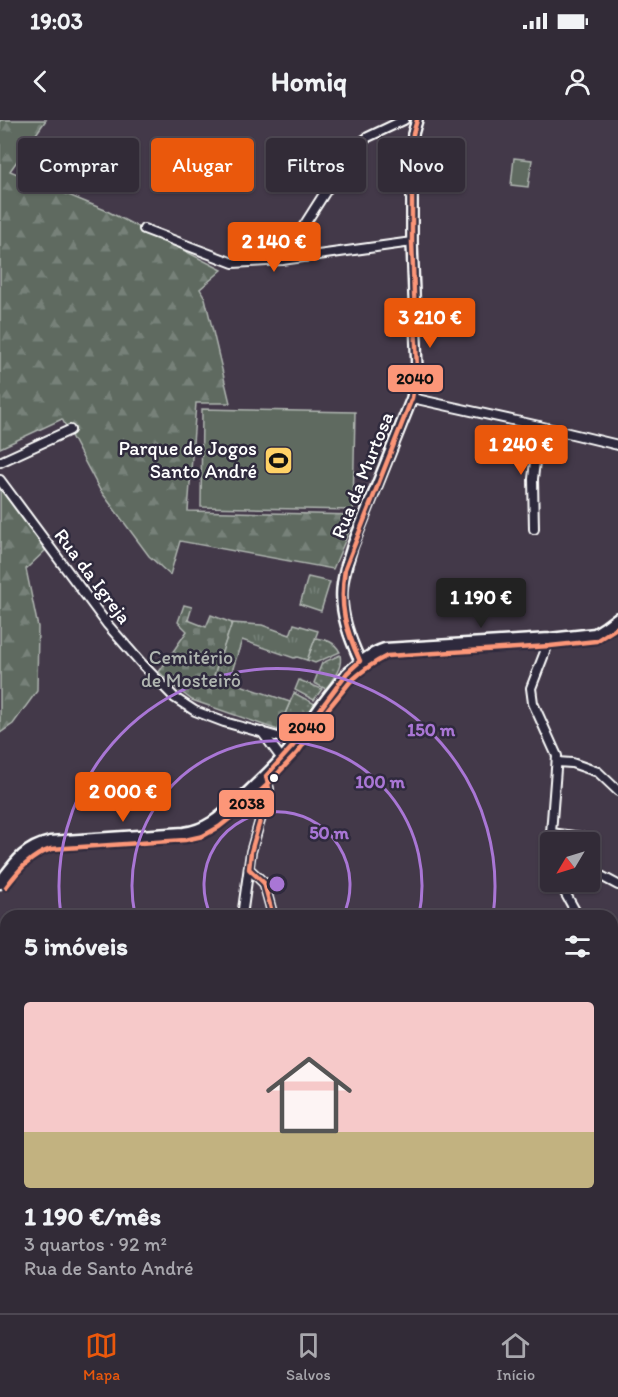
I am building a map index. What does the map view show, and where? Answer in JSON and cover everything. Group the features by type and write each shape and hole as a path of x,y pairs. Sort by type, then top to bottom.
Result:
{"main road":[{"path":"0,883 18,859 40,844 183,833 208,826 266,776 293,746 343,679 370,654 385,649 595,634 618,618"}],"street":[{"path":"282,260 352,150 368,137 404,120"},
{"name":"Rua da Murtosa","path":"360,661 351,641 342,605 345,568 412,398 417,370 412,242 412,148 417,120"},
{"path":"144,229 234,263 282,260 412,242"},
{"path":"412,398 618,445"},
{"path":"534,529 534,479 539,426"},
{"path":"0,462 70,430"},
{"name":"Rua da Igreja","path":"0,480 107,624 175,698 195,711 224,722 282,738 293,746"},
{"path":"550,639 531,688 532,703 557,756 550,832"},
{"path":"262,732 282,759"},
{"path":"557,762 572,763 598,772 618,791"},
{"path":"243,910 251,852 269,789 266,776"},
{"path":"249,869 264,883 271,910"},
{"path":"600,875 618,885"},
{"path":"565,892 575,910"}],"green space":[{"path":"0,120 46,120 33,138 18,138 18,160 10,171 18,174 18,192 61,192 105,210 222,270 200,289 205,298 230,403 196,403 188,511 356,515 333,569 180,541 170,575 149,556 100,490 62,419 0,448"},
{"path":"514,158 532,160 528,187 511,185"},
{"name":"Parque de Jogos Santo André","path":"202,409 355,412 353,510 201,507"},
{"path":"0,485 48,548 26,569 38,627 37,691 13,724 0,733"},
{"path":"308,577 330,582 321,611 300,604"},
{"name":"Cemitério de Mosteirô","path":"184,605 192,607 188,620 206,627 211,615 232,623 214,676 290,702 278,730 192,700 159,672 187,631 178,622"},
{"path":"232,623 262,625 290,635 294,624 318,631 307,660 294,658 242,640 229,681 214,675"},
{"path":"315,638 330,642 340,652 315,663 307,660"},
{"path":"340,655 339,669 326,689 314,683 322,663"},
{"path":"299,680 322,689 314,700 295,690"},
{"path":"294,693 315,704 296,728 278,730"}],"transit line":[{"name":"2040","path":"271,910 264,883 249,869 251,852 269,789 266,776 293,746 347,673 360,661 350,638 343,606 345,569 412,398 417,370 412,242 412,148 417,120"},
{"name":"2038","path":"6,887 20,869 51,849 185,840 203,836 219,827 266,786 298,752 350,682 387,656 596,641 618,627"}],"place":[{"name":"Parque de Jogos Santo André","path":"278,460"}]}
